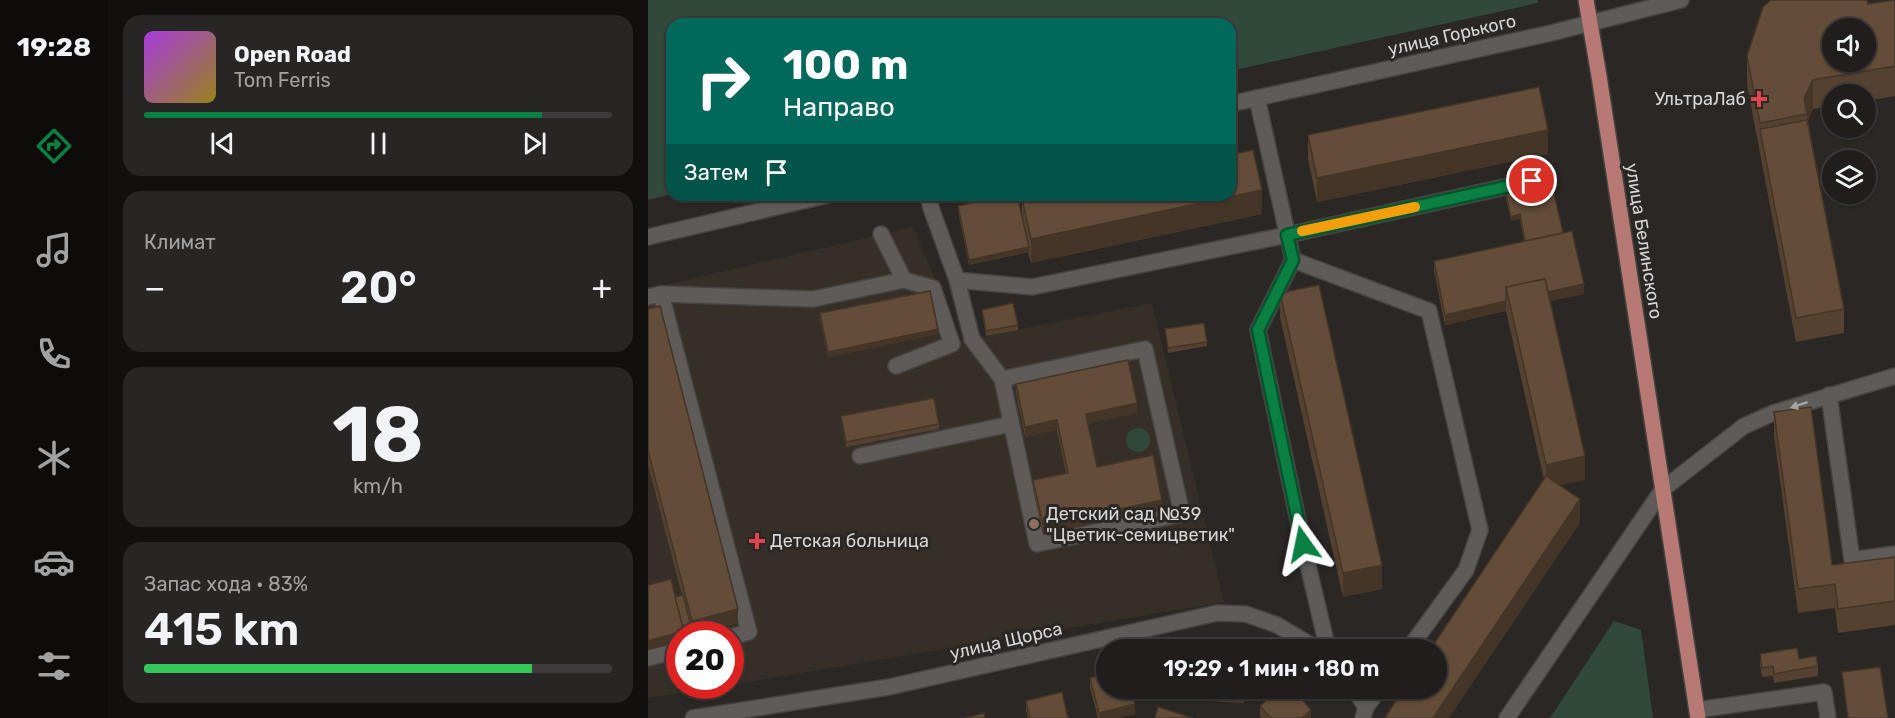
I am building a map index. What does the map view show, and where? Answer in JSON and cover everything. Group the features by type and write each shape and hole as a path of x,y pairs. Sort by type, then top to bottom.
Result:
{"main road":[{"name":"улица Белинского","path":"1586,0 1697,714"}],"street":[{"name":"улица Горького","path":"1236,103 1590,23 1681,0"},
{"path":"1257,98 1293,260 1258,330 1325,639"},
{"path":"957,280 1032,287 1287,235 1532,181"},
{"path":"648,237 802,201"},
{"path":"930,201 957,280 972,339 1002,378 1037,544 1182,514 1145,349 1002,378"},
{"path":"881,234 904,280"},
{"path":"1293,260 1429,311 1480,530 1466,570 1416,639"},
{"path":"744,634 750,632 654,295 813,299 904,280 933,288 952,344 896,366"},
{"path":"1507,718 1663,489 1744,426 1773,413 1895,376"},
{"path":"1828,395 1852,560 1895,554"},
{"path":"860,456 1011,424"},
{"name":"улица Щорса","path":"1102,639 1217,613 1246,614 1277,625 1301,639"},
{"name":"улица Щорса","path":"693,718 889,687 1096,640"},
{"path":"648,658 666,654"},
{"path":"1697,714 1824,692 1828,718"},
{"path":"1358,699 1365,713"},
{"path":"1365,713 1373,699"}],"shaded area":[{"path":"913,227 961,341 1152,303 1224,602 744,683 744,621 666,621 666,695 648,698 648,289"}],"green space":[{"path":"648,0 1538,0 1538,3 1236,70 1236,18 666,18 666,196 648,200"},
{"path":"1138,428 1146,432 1150,440 1146,448 1138,452 1130,448 1126,440 1130,432"},
{"path":"1614,621 1641,630 1653,718 1550,718"}],"building":[{"path":"1771,0 1867,0 1868,4 1895,0 1895,66 1876,69 1876,18 1822,18 1822,72 1860,72 1813,80 1804,98 1807,114 1760,123 1747,56 1763,7"},
{"path":"1539,87 1548,130 1317,178 1308,135"},
{"path":"1807,120 1844,309 1796,318 1760,129"},
{"path":"1253,150 1262,190 1236,196 1236,154"},
{"path":"1551,180 1563,233 1525,241 1520,214 1511,217 1505,190"},
{"path":"981,201 1018,201 1029,247 969,260 958,206"},
{"path":"1022,201 1210,201 1031,239"},
{"path":"1572,231 1584,284 1548,292 1545,279 1506,287 1506,301 1445,315 1434,261"},
{"path":"1545,279 1585,456 1546,465 1506,287"},
{"path":"1319,285 1382,565 1343,573 1280,293"},
{"path":"930,291 938,329 828,352 820,313"},
{"path":"1013,303 1018,325 986,331 982,310"},
{"path":"660,306 738,609 692,621 648,451 648,309"},
{"path":"1204,323 1207,342 1168,348 1165,329"},
{"path":"1128,360 1137,403 1086,414 1097,467 1153,455 1162,500 1043,525 1033,480 1068,473 1057,420 1025,427 1016,384"},
{"path":"934,398 939,424 846,442 841,416"},
{"path":"1811,407 1832,565 1895,557 1895,601 1838,609 1835,584 1798,589 1774,412"},
{"path":"1546,476 1580,499 1447,697 1447,639 1437,639"},
{"path":"671,579 682,621 666,621 666,636 648,641 648,585"},
{"path":"683,595 690,621 681,621 675,597"},
{"path":"1797,648 1799,659 1816,656 1818,666 1774,674 1773,666 1762,668 1760,654"},
{"path":"1880,667 1888,718 1848,718 1842,672"},
{"path":"1096,677 1096,699 1134,699 1135,704 1099,713 1090,678"},
{"path":"1062,692 1068,718 1030,718 1026,701"},
{"path":"1268,699 1302,699 1311,710 1302,718 1271,718 1260,706"},
{"path":"1397,699 1446,699 1433,718 1385,718"},
{"path":"1158,707 1193,718 1155,718"},
{"path":"984,713 985,718 964,718"}],"slow traffic":[{"path":"1302,231 1415,207"}],"place":[{"name":"УльтраЛаб","path":"1759,99"},
{"name":"Детский сад №39 \"Цветик-семицветик\"","path":"1034,524"},
{"name":"Детская больница","path":"757,541"}],"route":[{"path":"1303,544 1258,330 1293,260 1287,235 1532,181"}]}
